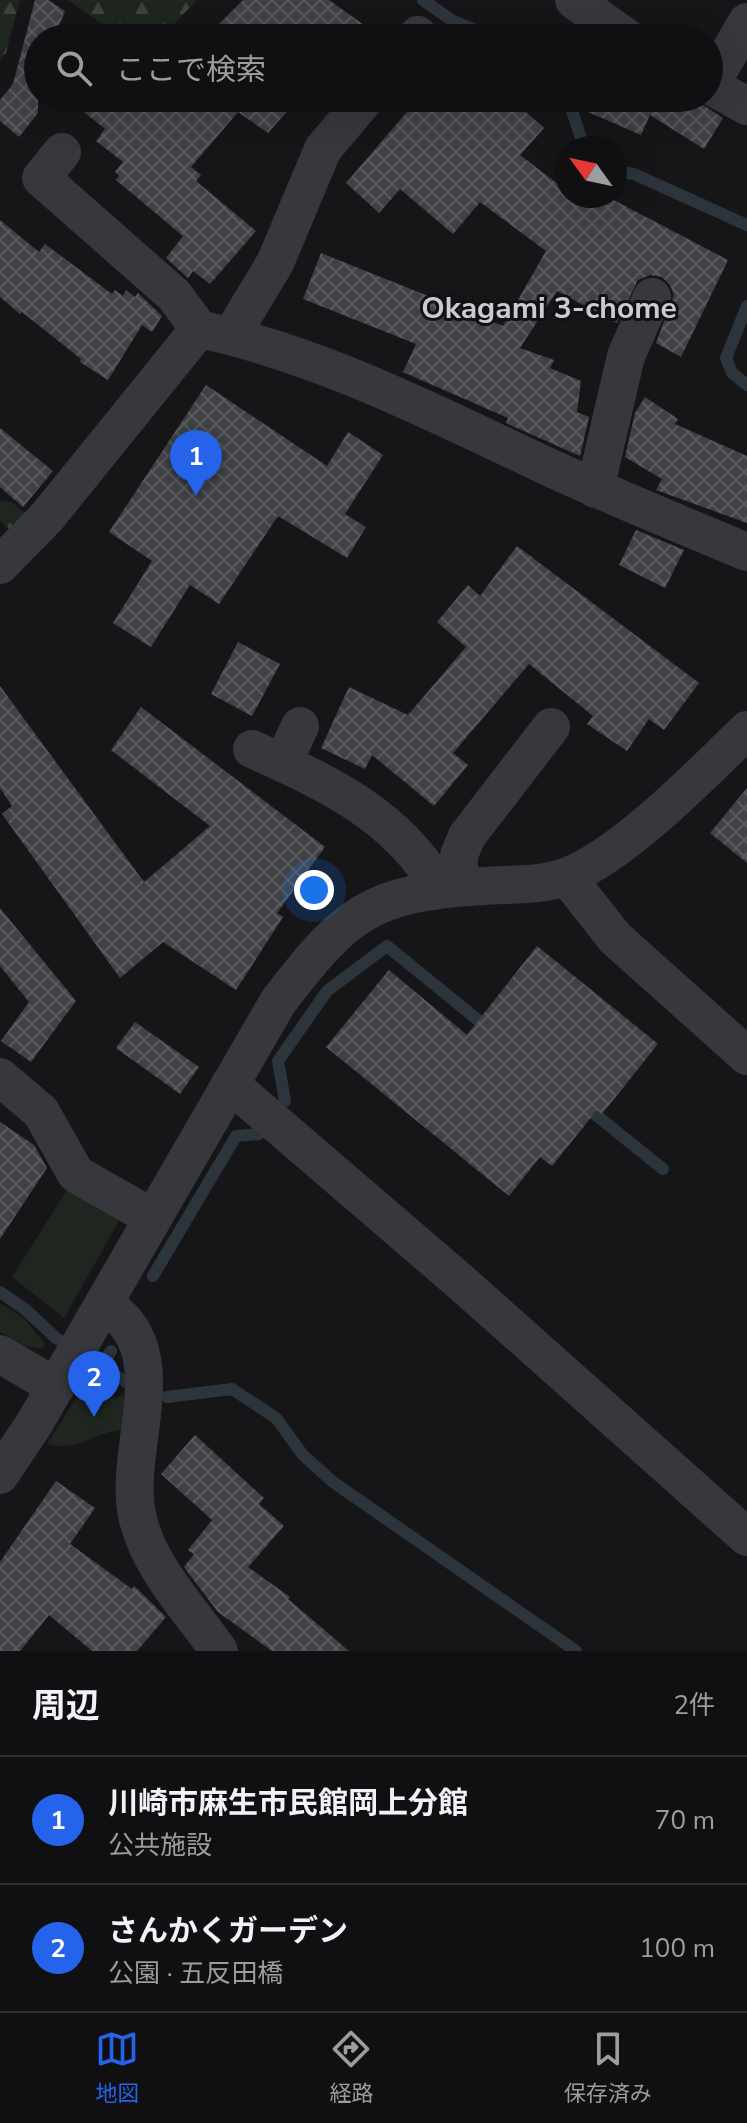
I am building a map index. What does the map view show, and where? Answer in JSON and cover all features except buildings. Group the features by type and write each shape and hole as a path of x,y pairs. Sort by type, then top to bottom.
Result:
{"street":[{"path":"574,0 607,24"},
{"path":"723,63 747,22"},
{"path":"723,92 747,106"},
{"path":"24,541 275,263 323,149 354,112"},
{"path":"42,177 215,332 413,404 595,489 747,552"},
{"path":"595,489 626,356 652,297"},
{"path":"300,726 267,756 334,787 390,826 450,888"},
{"path":"450,888 467,836 551,727"},
{"path":"0,1475 78,1348 278,1002 314,955 350,920 391,897 567,877 603,858 691,784 747,730"},
{"path":"567,877 615,938 747,1056"},
{"path":"230,1084 464,1285 747,1537"},
{"path":"4,1090 41,1112 76,1174 153,1218"},
{"path":"0,1354 78,1348 131,1326 145,1365 145,1398 134,1458 137,1515 147,1542 169,1579 219,1651"}],"green space":[{"path":"0,0 20,0 6,53 0,61"},
{"path":"68,0 197,0 174,24 102,24"},
{"path":"0,501 11,502 35,520 20,538 0,521"},
{"path":"70,1185 114,1209 118,1223 64,1318 12,1277"},
{"path":"0,1303 25,1319 45,1344 42,1348 26,1347 0,1332"},
{"path":"92,1373 95,1386 113,1398 126,1394 121,1430 68,1446 47,1444"}],"waterway":[{"path":"423,0 461,24"},
{"path":"572,112 580,136"},
{"path":"627,173 747,225"},
{"path":"747,306 726,358 732,373 747,385"},
{"path":"285,1101 278,1061 327,991 387,946 489,1029"},
{"path":"581,1103 663,1169"},
{"path":"153,1276 236,1136 259,1134"},
{"path":"0,1292 26,1310 56,1338 128,1383"},
{"path":"101,1367 111,1351"},
{"path":"167,1397 232,1389 276,1418 303,1455 333,1482 576,1651"}],"place":[{"name":"川崎市麻生市民館岡上分館","path":"196,496"},
{"name":"さんかくガーデン","path":"94,1417"}],"district":[{"name":"Okagami 3-chome","path":"549,308"}]}
